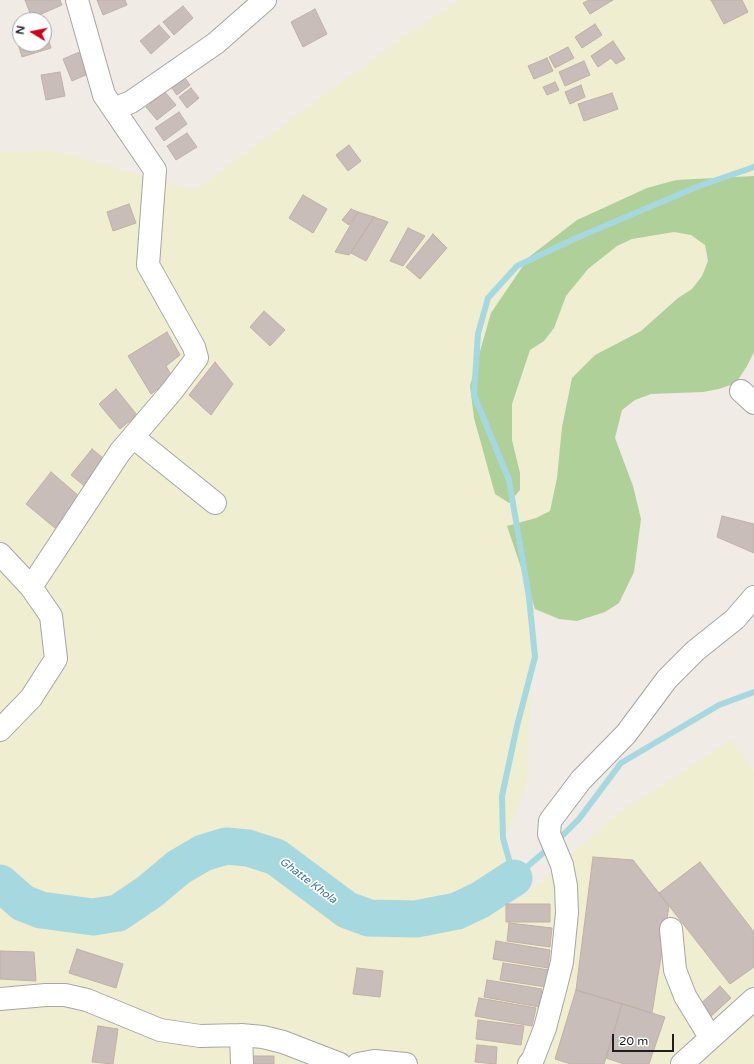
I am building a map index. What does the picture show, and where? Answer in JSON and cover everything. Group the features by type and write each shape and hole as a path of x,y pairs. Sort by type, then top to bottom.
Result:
{"street":[{"path":"31,587 120,452 172,391 197,358 194,347 148,266 155,170 104,95 77,0"},
{"path":"114,109 131,102 216,43 265,0"},
{"path":"133,437 215,503"},
{"path":"0,554 31,587 51,616 56,658 31,698 0,730"},
{"path":"529,1064 533,1059 545,1028 562,962 567,913 566,886 562,865 548,834 550,821 556,811 581,780 626,734 667,679 695,651 735,619 754,597"},
{"path":"672,929 675,970 685,996 710,1037"},
{"path":"0,999 65,995 87,1000 160,1030 200,1036 241,1035 263,1037 283,1042 340,1064"},
{"path":"682,1064 710,1037 754,999"},
{"path":"241,1035 242,1064"},
{"path":"358,1064 374,1061 395,1063"}],"green space":[{"path":"460,0 754,0 754,176 676,180 647,188 577,220 529,257 470,387 520,473 512,440 512,404 530,350 544,341 554,328 566,296 577,282 588,269 602,257 617,246 632,239 674,232 691,235 705,245 708,261 702,276 692,289 678,298 641,331 595,355 568,393 562,427 557,478 550,511 536,518 508,526 535,609 526,788 505,838 524,897 617,814 731,740 754,772 754,1064 0,1064 0,152 54,151 195,190 406,35"},
{"path":"754,176 754,352 747,366 736,383 719,389 703,392 651,394 635,400 622,410 615,438 633,486 641,519 634,572 619,603 605,612 577,621 559,619 535,609 507,526 536,518 550,511 557,478 562,427 572,378 595,355 641,331 678,298 692,289 702,276 708,261 705,245 691,235 674,232 632,239 617,246 588,269 566,296 554,328 544,341 530,350 512,404 512,440 520,473 520,490 509,503 495,494 474,418 470,386 491,313 529,257 577,220 647,188 676,180"}],"building":[{"path":"25,0 60,0 62,5 46,12 30,12"},
{"path":"97,0 125,0 127,5 103,15"},
{"path":"589,0 613,0 590,14 583,3"},
{"path":"711,0 742,0 748,12 724,24"},
{"path":"183,6 193,18 174,35 163,22"},
{"path":"315,9 327,34 303,47 291,22"},
{"path":"595,24 602,35 582,48 575,37"},
{"path":"159,25 170,37 151,54 140,41"},
{"path":"613,41 625,59 616,64 611,58 598,67 591,56"},
{"path":"568,47 574,58 555,68 549,57"},
{"path":"82,51 90,73 72,81 63,59"},
{"path":"20,52 38,52 22,57"},
{"path":"547,58 553,71 534,79 528,66"},
{"path":"584,61 590,75 565,86 559,72"},
{"path":"180,71 190,85 177,95 167,81"},
{"path":"60,72 65,96 46,100 41,75"},
{"path":"555,82 559,90 547,95 543,87"},
{"path":"581,85 585,97 570,104 565,92"},
{"path":"191,88 199,98 187,108 179,97"},
{"path":"165,92 176,105 157,120 146,107"},
{"path":"612,93 618,109 584,121 578,104"},
{"path":"179,112 187,124 164,141 155,128"},
{"path":"187,133 197,147 176,160 167,146"},
{"path":"349,145 361,161 348,171 336,155"},
{"path":"303,195 327,209 313,233 289,218"},
{"path":"129,204 136,223 113,231 107,212"},
{"path":"351,209 358,212 349,225 342,220"},
{"path":"358,212 374,217 349,255 335,252"},
{"path":"374,217 388,222 366,261 351,253"},
{"path":"408,228 425,236 403,266 390,261"},
{"path":"433,234 447,248 420,279 406,267"},
{"path":"264,311 285,330 270,346 250,327"},
{"path":"167,332 180,355 166,366 173,378 151,394 128,356"},
{"path":"215,362 233,384 211,415 189,395"},
{"path":"116,389 137,415 120,429 99,404"},
{"path":"92,449 108,462 87,488 71,475"},
{"path":"51,472 80,497 55,528 26,504"},
{"path":"722,516 754,524 754,553 717,537"},
{"path":"593,857 633,860 669,906 652,1013 576,990"},
{"path":"700,862 754,932 754,967 730,984 659,893"},
{"path":"506,904 550,904 550,922 506,922"},
{"path":"509,923 552,928 550,947 507,941"},
{"path":"496,941 550,950 548,968 493,959"},
{"path":"77,949 123,964 116,988 69,973"},
{"path":"0,951 34,952 36,981 0,979"},
{"path":"503,963 549,970 546,987 500,980"},
{"path":"357,968 383,971 380,997 353,994"},
{"path":"487,980 542,989 539,1007 484,997"},
{"path":"720,986 731,998 708,1019 697,1007"},
{"path":"576,990 622,1004 604,1064 571,1064 555,1059"},
{"path":"479,998 536,1008 532,1026 475,1016"},
{"path":"622,1004 665,1017 649,1064 624,1064 606,1058"},
{"path":"478,1020 524,1026 521,1045 476,1039"},
{"path":"98,1026 118,1029 113,1064 92,1062"},
{"path":"477,1045 497,1047 496,1064 475,1062"},
{"path":"252,1056 274,1056 274,1064 252,1064"}],"waterway":[{"path":"550,847 514,878 503,838 502,796 517,726 535,657 529,597 509,480 474,395 478,334 488,298 517,266 574,239 699,186 754,167"},
{"path":"557,841 579,819 621,763 719,705 754,692"},
{"name":"Ghatte Khola","path":"0,883 23,903 41,910 93,917 118,913 149,892 179,867 203,853 226,846 248,848 276,857 347,910 369,918 416,919 457,911 480,900 514,878"}]}
